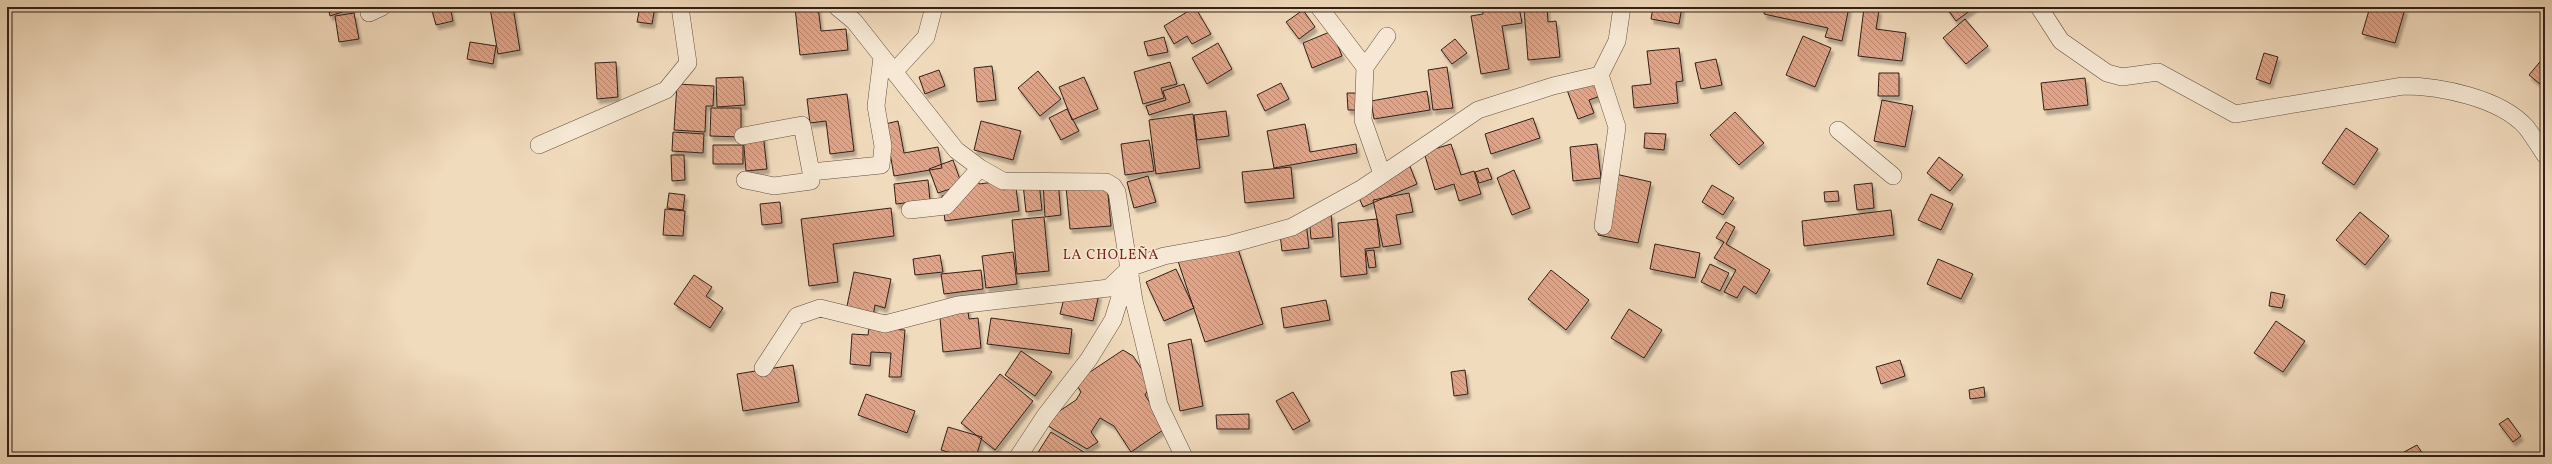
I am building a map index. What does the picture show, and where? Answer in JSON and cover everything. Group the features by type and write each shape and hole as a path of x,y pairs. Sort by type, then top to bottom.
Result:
{"street":[{"path":"539,145 666,90 688,63 680,7"},
{"path":"837,7 854,21 956,150 980,168 1003,181 1106,182 1113,186 1118,192 1134,301 1159,405 1184,457"},
{"path":"894,72 926,37 934,7"},
{"path":"1319,7 1365,67"},
{"path":"1603,226 1617,127 1600,75 1618,42 1622,7"},
{"path":"2039,7 2061,41 2107,72 2122,77 2158,72 2235,114 2404,86 2425,86 2464,94 2501,109 2525,126 2545,155"},
{"path":"1382,174 1364,120 1365,67 1387,36"},
{"path":"811,172 881,165 883,146 876,106 882,58"},
{"path":"763,368 797,316 820,308 885,324 958,305 1109,288 1130,268 1164,256 1231,244 1292,227 1361,189 1478,110 1553,86 1600,75"},
{"path":"743,136 802,125 811,172 811,181 774,186 745,180"},
{"path":"1838,130 1893,176"},
{"path":"910,210 946,206 980,168"},
{"path":"1018,457 1045,416 1089,359 1113,320 1130,268"}],"building":[{"path":"328,7 354,7 354,8 330,16"},
{"path":"431,7 450,7 453,21 436,25"},
{"path":"513,7 520,50 498,54 490,8"},
{"path":"640,7 655,7 652,24 637,22"},
{"path":"795,7 818,7 821,31 846,29 848,50 800,55"},
{"path":"1195,7 1211,34 1192,44 1187,36 1174,44 1164,26"},
{"path":"1482,7 1519,7 1522,23 1502,26 1509,69 1481,74 1471,16 1483,14"},
{"path":"1547,7 1548,22 1556,21 1560,57 1528,60 1524,9"},
{"path":"1653,7 1682,7 1679,24 1651,19"},
{"path":"1765,7 1849,7 1842,41 1825,37 1828,28 1764,14"},
{"path":"1946,7 1975,7 1956,21"},
{"path":"2370,7 2405,9 2395,43 2362,34"},
{"path":"1864,8 1879,10 1876,29 1906,33 1902,61 1858,56"},
{"path":"1303,10 1315,27 1299,39 1286,22"},
{"path":"354,13 359,39 339,42 335,16"},
{"path":"1965,19 1988,46 1966,64 1943,38"},
{"path":"1332,31 1342,56 1312,68 1303,43"},
{"path":"1803,36 1831,48 1815,87 1786,75"},
{"path":"1164,37 1168,52 1148,56 1144,42"},
{"path":"1455,39 1467,53 1452,64 1441,50"},
{"path":"470,42 496,46 493,64 467,59"},
{"path":"1218,43 1232,69 1207,84 1192,58"},
{"path":"1679,48 1683,81 1676,82 1678,103 1634,108 1632,86 1651,84 1647,51"},
{"path":"2264,53 2278,57 2270,84 2256,79"},
{"path":"2545,57 2545,88 2529,75"},
{"path":"1716,59 1722,85 1701,89 1695,63"},
{"path":"616,62 618,97 597,99 595,63"},
{"path":"1170,62 1177,84 1161,88 1164,98 1143,104 1134,72"},
{"path":"992,66 996,100 977,102 974,68"},
{"path":"1447,67 1453,108 1433,110 1428,70"},
{"path":"939,70 945,86 925,94 919,77"},
{"path":"1038,71 1061,99 1040,116 1018,88"},
{"path":"1879,73 1899,73 1899,96 1878,96"},
{"path":"1603,76 1609,93 1589,100 1594,113 1578,119 1567,90"},
{"path":"743,77 745,105 717,107 716,78"},
{"path":"1084,77 1098,109 1072,120 1059,87"},
{"path":"2085,78 2088,105 2044,110 2041,83"},
{"path":"1281,83 1289,99 1265,111 1257,95"},
{"path":"677,84 714,86 713,106 706,106 705,132 674,130"},
{"path":"1184,84 1190,102 1149,115 1146,106 1166,100 1163,91"},
{"path":"1427,91 1430,110 1374,119 1371,101"},
{"path":"1347,93 1358,93 1359,110 1348,110"},
{"path":"847,94 854,151 830,154 826,121 810,123 807,99"},
{"path":"1882,100 1913,106 1905,147 1874,141"},
{"path":"711,108 741,108 741,137 710,136"},
{"path":"1067,109 1079,131 1061,140 1049,118"},
{"path":"1226,111 1229,136 1197,140 1194,115"},
{"path":"1735,112 1764,143 1739,165 1710,135"},
{"path":"1193,114 1200,168 1156,174 1149,120"},
{"path":"1533,118 1540,138 1491,154 1485,134"},
{"path":"898,121 904,153 938,147 942,168 894,176 885,124"},
{"path":"981,121 1021,131 1013,160 974,150"},
{"path":"1305,124 1310,152 1356,144 1357,153 1274,168 1267,131"},
{"path":"2346,128 2378,149 2354,185 2322,163"},
{"path":"673,132 704,134 703,153 672,151"},
{"path":"763,133 767,169 746,171 743,135"},
{"path":"1645,133 1666,134 1664,150 1644,148"},
{"path":"1149,140 1154,171 1125,175 1121,144"},
{"path":"1451,144 1461,175 1474,171 1481,194 1459,201 1454,184 1435,190 1424,152"},
{"path":"1597,144 1601,178 1573,181 1570,147"},
{"path":"713,145 743,145 743,164 713,164"},
{"path":"671,155 684,155 685,180 672,181"},
{"path":"1939,157 1963,175 1950,191 1927,173"},
{"path":"953,160 962,185 938,193 929,169"},
{"path":"1409,164 1417,184 1363,207 1354,186"},
{"path":"1291,167 1294,198 1245,203 1242,172"},
{"path":"1488,168 1492,179 1479,183 1475,172"},
{"path":"1514,170 1530,208 1512,215 1497,178"},
{"path":"1611,173 1651,182 1638,243 1598,235"},
{"path":"1148,176 1156,202 1134,208 1127,182"},
{"path":"928,180 930,200 896,204 894,184"},
{"path":"978,180 979,184 1002,181 1003,190 1016,188 1019,211 945,221 942,196 964,193"},
{"path":"1058,181 1061,215 1045,217 1043,182"},
{"path":"1039,182 1042,210 1026,212 1023,184"},
{"path":"1872,183 1874,208 1857,210 1854,185"},
{"path":"1107,184 1111,226 1070,229 1066,187"},
{"path":"1712,185 1734,198 1723,215 1702,202"},
{"path":"1838,191 1839,201 1825,202 1824,192"},
{"path":"669,193 685,195 683,210 667,208"},
{"path":"1409,193 1413,212 1396,215 1401,244 1383,247 1373,200"},
{"path":"1931,194 1953,204 1941,230 1918,220"},
{"path":"780,202 782,223 762,225 760,204"},
{"path":"891,208 894,236 833,244 838,282 809,286 801,219"},
{"path":"665,209 685,211 683,236 663,235"},
{"path":"1891,210 1894,235 1804,246 1802,221"},
{"path":"2360,212 2389,236 2365,265 2336,240"},
{"path":"1331,213 1333,237 1311,239 1309,215"},
{"path":"1044,217 1049,271 1017,274 1012,220"},
{"path":"1377,219 1380,247 1365,249 1367,274 1341,277 1338,223"},
{"path":"1306,222 1309,248 1282,251 1279,225"},
{"path":"1726,222 1735,227 1726,244 1770,270 1756,294 1744,286 1737,298 1724,292 1736,270 1714,258 1724,242 1716,238"},
{"path":"1236,243 1263,324 1205,342 1178,261"},
{"path":"1655,244 1700,253 1695,278 1650,269"},
{"path":"1374,250 1376,267 1369,268 1366,251"},
{"path":"1013,252 1017,284 986,288 982,256"},
{"path":"940,255 943,272 915,275 913,259"},
{"path":"1938,259 1973,274 1961,299 1927,284"},
{"path":"1710,264 1729,273 1720,291 1701,282"},
{"path":"1176,269 1194,308 1164,321 1146,282"},
{"path":"981,270 983,289 944,294 941,274"},
{"path":"1551,270 1589,300 1566,330 1528,299"},
{"path":"854,272 891,279 885,308 875,305 873,317 846,311"},
{"path":"694,275 712,287 706,296 723,308 710,328 674,304"},
{"path":"1067,287 1099,294 1093,321 1060,314"},
{"path":"2271,292 2285,295 2282,308 2269,306"},
{"path":"1326,300 1330,320 1284,328 1281,308"},
{"path":"967,304 969,319 978,318 981,348 943,352 939,307"},
{"path":"1629,309 1662,330 1644,358 1611,338"},
{"path":"991,318 1072,329 1069,354 987,344"},
{"path":"2276,321 2305,341 2283,372 2254,353"},
{"path":"869,328 905,330 901,377 889,377 891,353 871,352 870,366 850,364 852,334 868,335"},
{"path":"1191,339 1203,406 1180,411 1168,344"},
{"path":"1123,350 1133,356 1143,371 1155,378 1145,395 1166,428 1131,452 1114,426 1100,418 1091,432 1098,442 1087,449 1048,426 1055,414 1076,400 1081,392 1075,382"},
{"path":"1021,351 1052,372 1035,396 1005,375"},
{"path":"1900,360 1905,376 1881,384 1876,367"},
{"path":"793,365 799,402 743,411 737,374"},
{"path":"1465,370 1468,394 1454,396 1451,372"},
{"path":"1000,374 1033,401 995,450 961,423"},
{"path":"1984,387 1985,397 1970,399 1969,390"},
{"path":"1293,392 1310,421 1293,430 1276,401"},
{"path":"866,394 915,411 907,433 858,415"},
{"path":"1249,414 1249,429 1217,429 1216,415"},
{"path":"2508,418 2521,436 2513,442 2499,424"},
{"path":"948,427 982,437 976,457 965,457 941,450"},
{"path":"1051,432 1092,457 1035,457"},
{"path":"2417,445 2424,456 2407,457 2404,452"}],"district":[{"name":"LA CHOLEÑA","path":"1111,254"}]}
